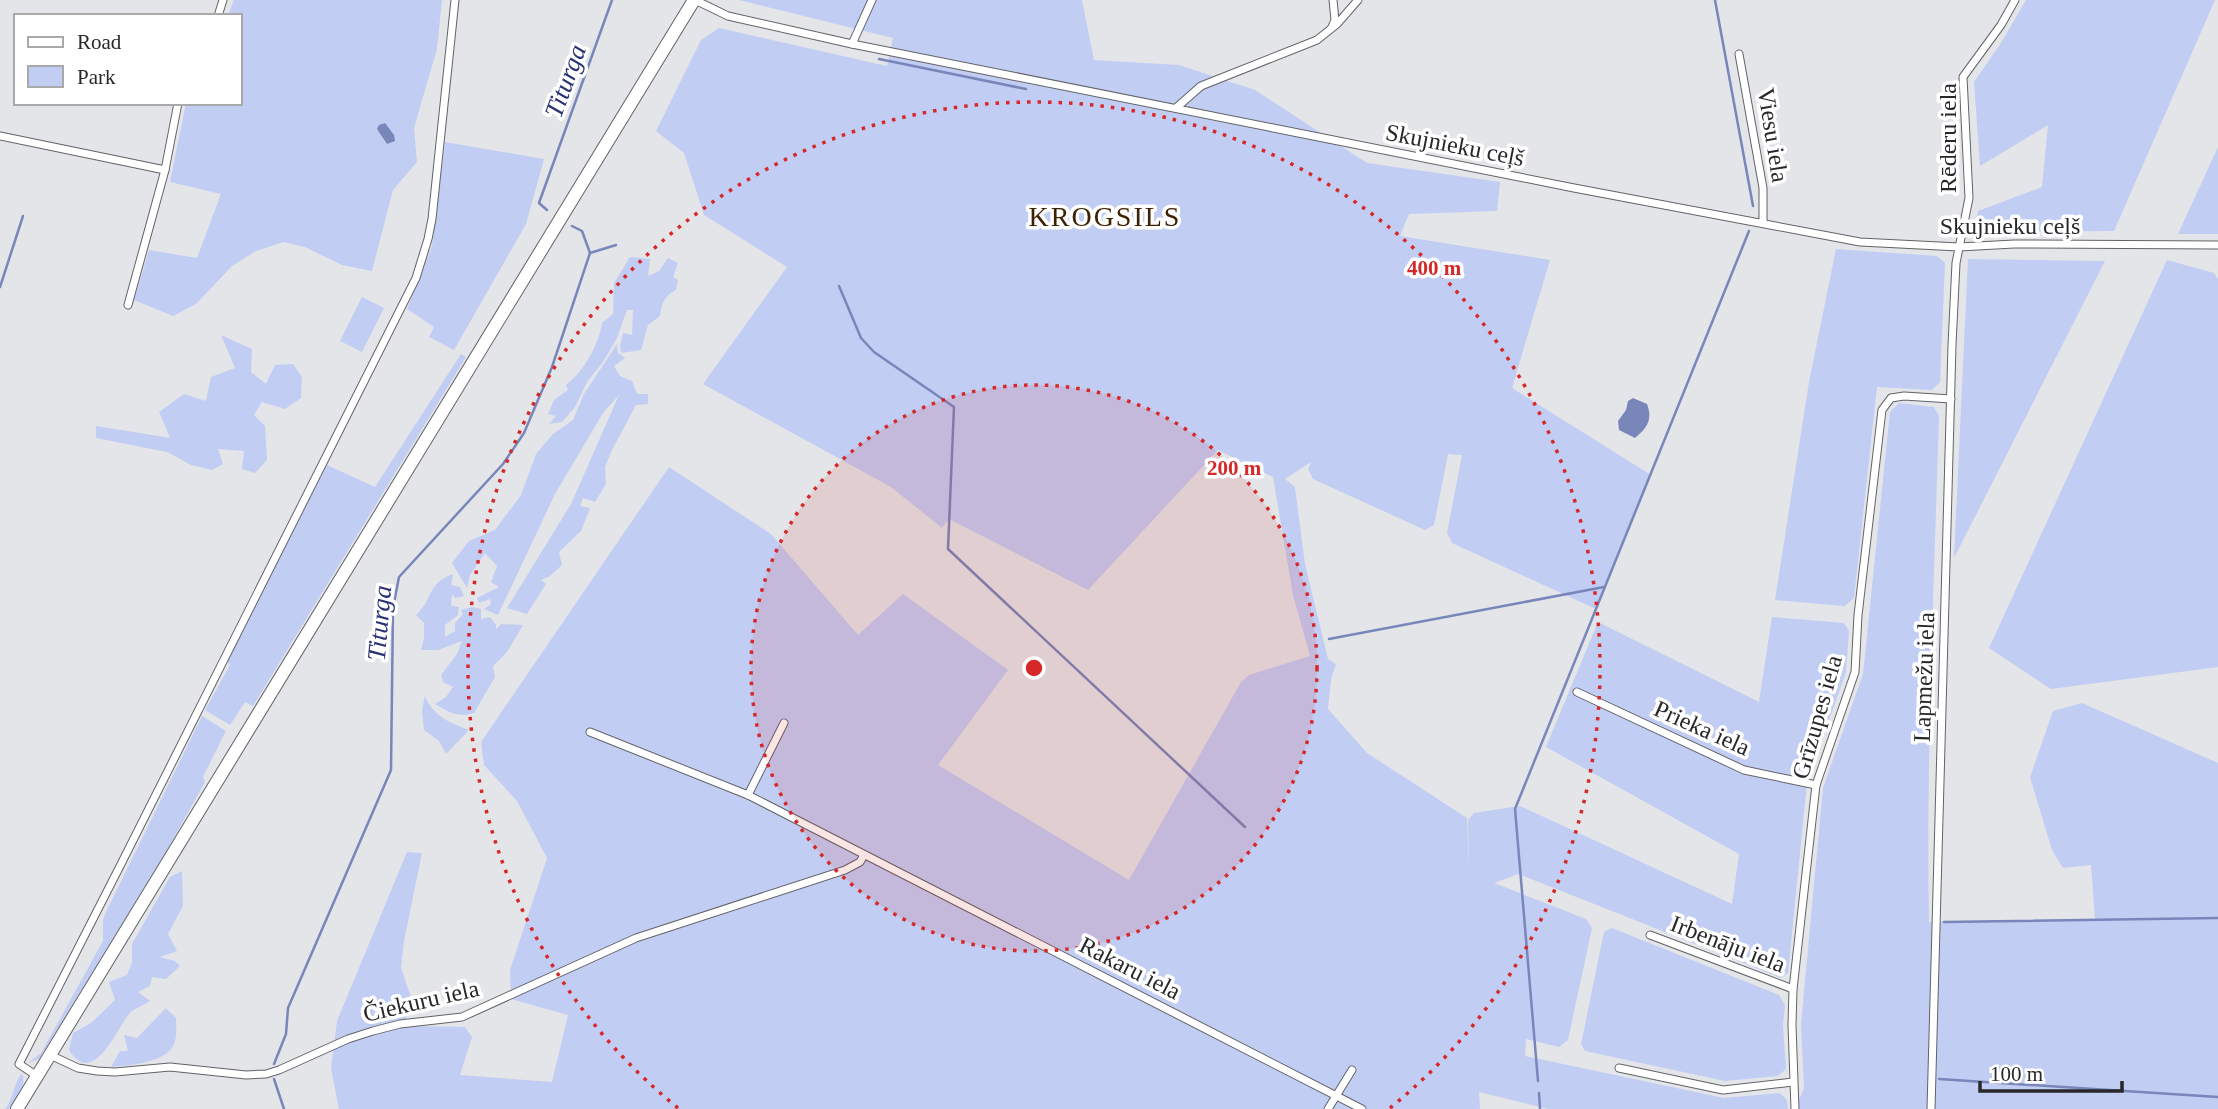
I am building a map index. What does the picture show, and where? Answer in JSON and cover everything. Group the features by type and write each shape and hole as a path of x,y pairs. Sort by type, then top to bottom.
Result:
{"main road":[{"path":"17,1109 694,0"}],"street":[{"path":"37,1076 19,1064 208,688 290,533 416,278 432,219 456,0"},
{"name":"Skujnieku ceļš","path":"694,0 728,16 852,44 1860,242 1959,247 2014,244 2218,245"},
{"path":"852,44 872,0"},
{"path":"1331,29 1335,20 1333,0"},
{"path":"1176,108 1201,86 1317,40 1358,0"},
{"name":"Rēderu iela","path":"1959,247 1969,198 1963,77 2001,25 2015,0"},
{"name":"Viesu iela","path":"1739,54 1763,188 1763,223"},
{"path":"128,305 164,170 177,105"},
{"path":"0,136 164,170"},
{"name":"Lapmežu iela","path":"1931,1109 1951,399 1956,263 1959,247"},
{"name":"Grīzupes iela","path":"1795,1109 1793,989 1815,785 1855,672 1858,615 1882,410 1891,398 1904,396 1951,399"},
{"name":"Prieka iela","path":"1577,692 1744,770 1815,785"},
{"path":"748,795 784,723"},
{"name":"Rakaru iela","path":"590,732 748,795 1363,1109"},
{"name":"Čiekuru iela","path":"50,1055 78,1068 115,1072 170,1067 246,1075 279,1070 348,1039 373,1031 472,1013 636,938 845,870 860,862 864,855"},
{"name":"Irbenāju iela","path":"1650,935 1793,989"},
{"path":"1619,1068 1723,1090 1793,1082"},
{"path":"1328,1109 1352,1070"}],"green space":[{"path":"234,0 442,0 437,49 414,128 417,162 393,190 372,271 342,265 305,247 283,242 256,251 232,266 196,304 173,316 134,300 149,250 197,258 221,194 170,182 186,105 242,105 242,14 229,14"},
{"path":"739,0 1082,0 1094,60 1179,65 1255,90 1367,163 1500,182 1497,211 1409,214 1400,236 1550,260 1512,388 1651,475 1596,609 1452,543 1447,533 1462,455 1448,454 1434,525 1425,530 1313,479 1308,469 1311,462 1285,479 1295,487 1305,564 1328,659 1336,664 1331,679 1328,709 1367,753 1467,818 1469,874 1468,820 1474,813 1520,806 1732,904 1739,854 1546,747 1598,622 1759,702 1772,617 1844,623 1849,631 1846,672 1807,783 1788,973 1781,978 1518,874 1494,883 1586,919 1592,928 1568,1040 1559,1047 1526,1039 1525,1056 1724,1098 1780,1093 1787,1100 1788,1109 1548,1109 1479,1092 1480,1109 339,1109 331,1068 337,1021 407,852 422,853 401,968 410,994 405,1026 465,1027 472,1037 460,1075 552,1082 568,1015 511,999 510,970 547,858 517,801 484,765 481,742 669,467 771,534 858,635 903,594 1008,670 938,765 1129,880 1241,682 1249,675 1310,656 1293,595 1273,477 1218,450 1088,590 949,519 942,528 891,487 703,384 787,267 704,215 684,153 656,131 701,40 719,28 887,66 893,38"},
{"path":"2026,0 2215,0 2114,231 1974,232 1978,211 2042,187 2048,125 1980,166 1974,82"},
{"path":"445,142 544,159 526,224 454,350 429,337 434,327 407,309 432,246"},
{"path":"2218,147 2218,234 2178,234"},
{"path":"1836,249 1937,256 1945,263 1940,382 1932,390 1877,387 1854,598 1845,606 1775,600 1809,382"},
{"path":"630,257 650,259 648,276 659,271 668,258 678,263 673,277 678,280 676,290 664,300 660,316 648,325 641,350 621,353 623,333 632,335 633,310 627,310 617,338 587,382 575,407 562,422 549,424 556,416 548,414 554,400 568,390 566,385 584,366 594,349 602,323 613,314 614,283"},
{"path":"1968,259 2105,261 1954,558"},
{"path":"2167,260 2214,273 2218,279 2218,667 2051,689 1989,648"},
{"path":"362,297 384,308 362,352 340,341"},
{"path":"221,335 252,349 251,372 266,384 275,365 293,364 302,377 301,398 285,409 262,402 254,415 265,426 267,460 255,473 242,469 244,451 218,449 223,464 212,470 191,465 167,452 96,438 96,426 170,438 159,412 184,394 206,401 211,377 235,368"},
{"path":"617,344 618,353 625,358 614,366 620,376 632,381 637,394 648,394 648,404 636,405 605,467 606,484 595,502 583,498 580,506 590,508 581,531 559,552 562,565 541,580 546,584 527,614 507,608 571,504 619,395 603,413 555,494 498,615 484,609 491,604 490,599 479,603 477,598 499,587 491,582 497,566 485,553 470,575 467,588 452,563 469,541 495,530 521,495 536,454 553,434 573,420 584,394"},
{"path":"461,354 466,357 253,706 245,702 230,725 205,710 230,665 227,661 327,465 375,487"},
{"path":"1899,403 1934,407 1939,416 1930,732 1929,922 2095,919 2091,865 2063,868 2052,850 2030,777 2053,711 2082,703 2218,763 2218,1109 1795,1109 1804,1088 1801,1024 1823,788 1863,674 1890,412"},
{"path":"453,574 451,585 460,587 464,596 455,598 452,594 451,606 459,607 458,615 445,625 445,637 455,631 455,623 463,614 461,610 472,607 481,609 481,619 490,617 496,629 501,624 523,625 507,652 493,666 495,677 474,713 463,715 435,704 446,697 453,687 443,682 441,675 457,654 462,641 438,650 421,650 424,623 416,615 434,587"},
{"path":"425,696 437,714 469,730 446,754 439,741 424,730 422,710"},
{"path":"202,716 226,731 203,777 205,782 167,850 39,1059 28,1063 41,1053 103,941 103,920 106,912"},
{"path":"182,871 183,906 168,934 177,951 160,957 175,961 180,966 166,979 152,977 150,986 138,992 150,1001 130,1013 96,1059 87,1063 78,1060 69,1050 73,1033 91,1023 115,1000 109,982 127,975 132,963 132,944 170,877"},
{"path":"1612,928 1779,995 1785,1005 1783,1025 1786,1069 1778,1076 1725,1081 1585,1051 1581,1044 1604,932"},
{"path":"166,1008 176,1018 176,1038 172,1048 166,1054 148,1062 111,1067 120,1051 128,1051 124,1035 137,1038"},
{"path":"22,1073 20,1092 9,1109 5,1109 17,1082"}],"shaded area":[{"path":"385,123 395,141 387,144 377,129"},
{"path":"1633,398 1647,404 1649,415 1646,427 1635,438 1619,430 1618,421 1626,410 1628,401"}],"waterway":[{"name":"Titurga","path":"547,210 539,203 612,0"},
{"path":"1715,0 1753,206"},
{"path":"879,59 1026,89"},
{"path":"0,287 23,216"},
{"name":"Titurga","path":"274,1064 286,1034 288,1008 391,770 393,608 399,577 503,464 524,433 552,367 590,253 582,231 572,226"},
{"path":"1538,1081 1515,809 1749,231"},
{"path":"590,253 616,245"},
{"path":"839,286 861,338 874,352 954,407 948,549 1245,827"},
{"path":"1329,639 1604,587"},
{"path":"1944,922 2218,918"},
{"name":"Titurga","path":"274,1079 284,1109"},
{"path":"1939,1079 2218,1097"},
{"path":"1539,1093 1540,1109"}],"district":[{"name":"KROGSILS","path":"1105,216"}]}
